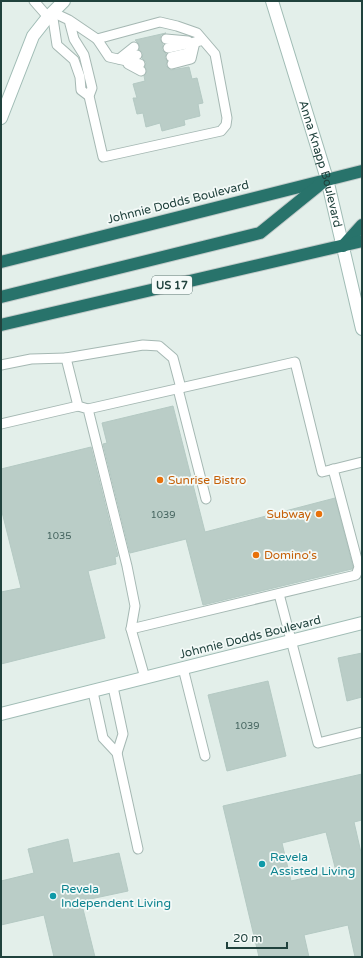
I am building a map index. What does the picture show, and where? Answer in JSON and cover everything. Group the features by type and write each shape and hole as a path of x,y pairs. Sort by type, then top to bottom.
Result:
{"highway":[{"name":"Johnnie Dodds Boulevard","path":"1,262 362,171"},
{"path":"1,297 260,233 327,179"},
{"path":"343,246 362,225"},
{"name":"US 17","path":"1,325 362,241"}],"street":[{"path":"1,118 33,36 50,14 64,1"},
{"name":"Anna Knapp Boulevard","path":"272,1 327,179 362,330"},
{"name":"Johnnie Dodds Boulevard","path":"93,692 362,623"},
{"path":"1,714 93,692"}],"lane":[{"path":"34,1 50,14 69,20 97,39 109,57 119,59 138,59 119,59"},
{"path":"50,14 57,45 74,60 80,77 81,90 89,96"},
{"path":"69,20 74,39 84,55 92,88 89,96 103,157 221,131 226,125 227,118 215,54 200,41 197,33 160,22 97,39"},
{"path":"166,38 200,41"},
{"path":"200,41 191,59 170,56 200,41"},
{"path":"1,366 31,359 66,358 143,345 159,346 173,358 206,499"},
{"path":"66,358 78,406"},
{"path":"1,424 78,406 88,409 295,362 322,472 362,462"},
{"path":"88,409 134,599 135,606 132,629 145,678"},
{"path":"132,629 356,575 359,567 333,469"},
{"path":"279,594 318,743 362,732"},
{"path":"183,668 205,756"},
{"path":"113,687 122,734 117,754 138,849"},
{"path":"93,692 103,738 117,754"}],"building":[{"path":"166,33 161,35 160,39 163,44 162,50 166,54 166,66 171,70 189,67 192,79 197,78 203,103 198,104 200,116 184,120 185,125 162,131 160,123 146,127 143,113 137,114 133,98 137,98 133,84 145,81 144,76 147,71 145,67 146,62 142,58 143,53 139,50 139,44 135,40"},
{"path":"173,406 205,532 335,498 353,567 352,569 203,605 186,539 130,553 103,444 107,443 102,423"},
{"path":"91,447 118,556 115,557 116,564 88,571 105,638 1,664 1,592 21,588 1,508 1,469"},
{"path":"362,653 362,697 347,701 338,658"},
{"path":"268,681 286,756 227,771 208,695"},
{"name":"Revela Assisted Living","path":"362,774 362,820 354,822 362,857 362,957 355,957 348,925 304,935 309,957 259,957 223,806","holes":["326,832 336,871 291,881 282,843"]},
{"name":"Revela Independent Living","path":"68,839 73,863 119,853 128,891 81,901 95,957 54,957 44,915 1,925 1,881 34,873 28,849"}],"place":[{"name":"Sunrise Bistro","path":"160,480"},
{"name":"Subway","path":"319,514"},
{"name":"Domino's","path":"256,555"},
{"name":"Revela Assisted Living","path":"262,864"},
{"name":"Revela Independent Living","path":"53,896"}]}
